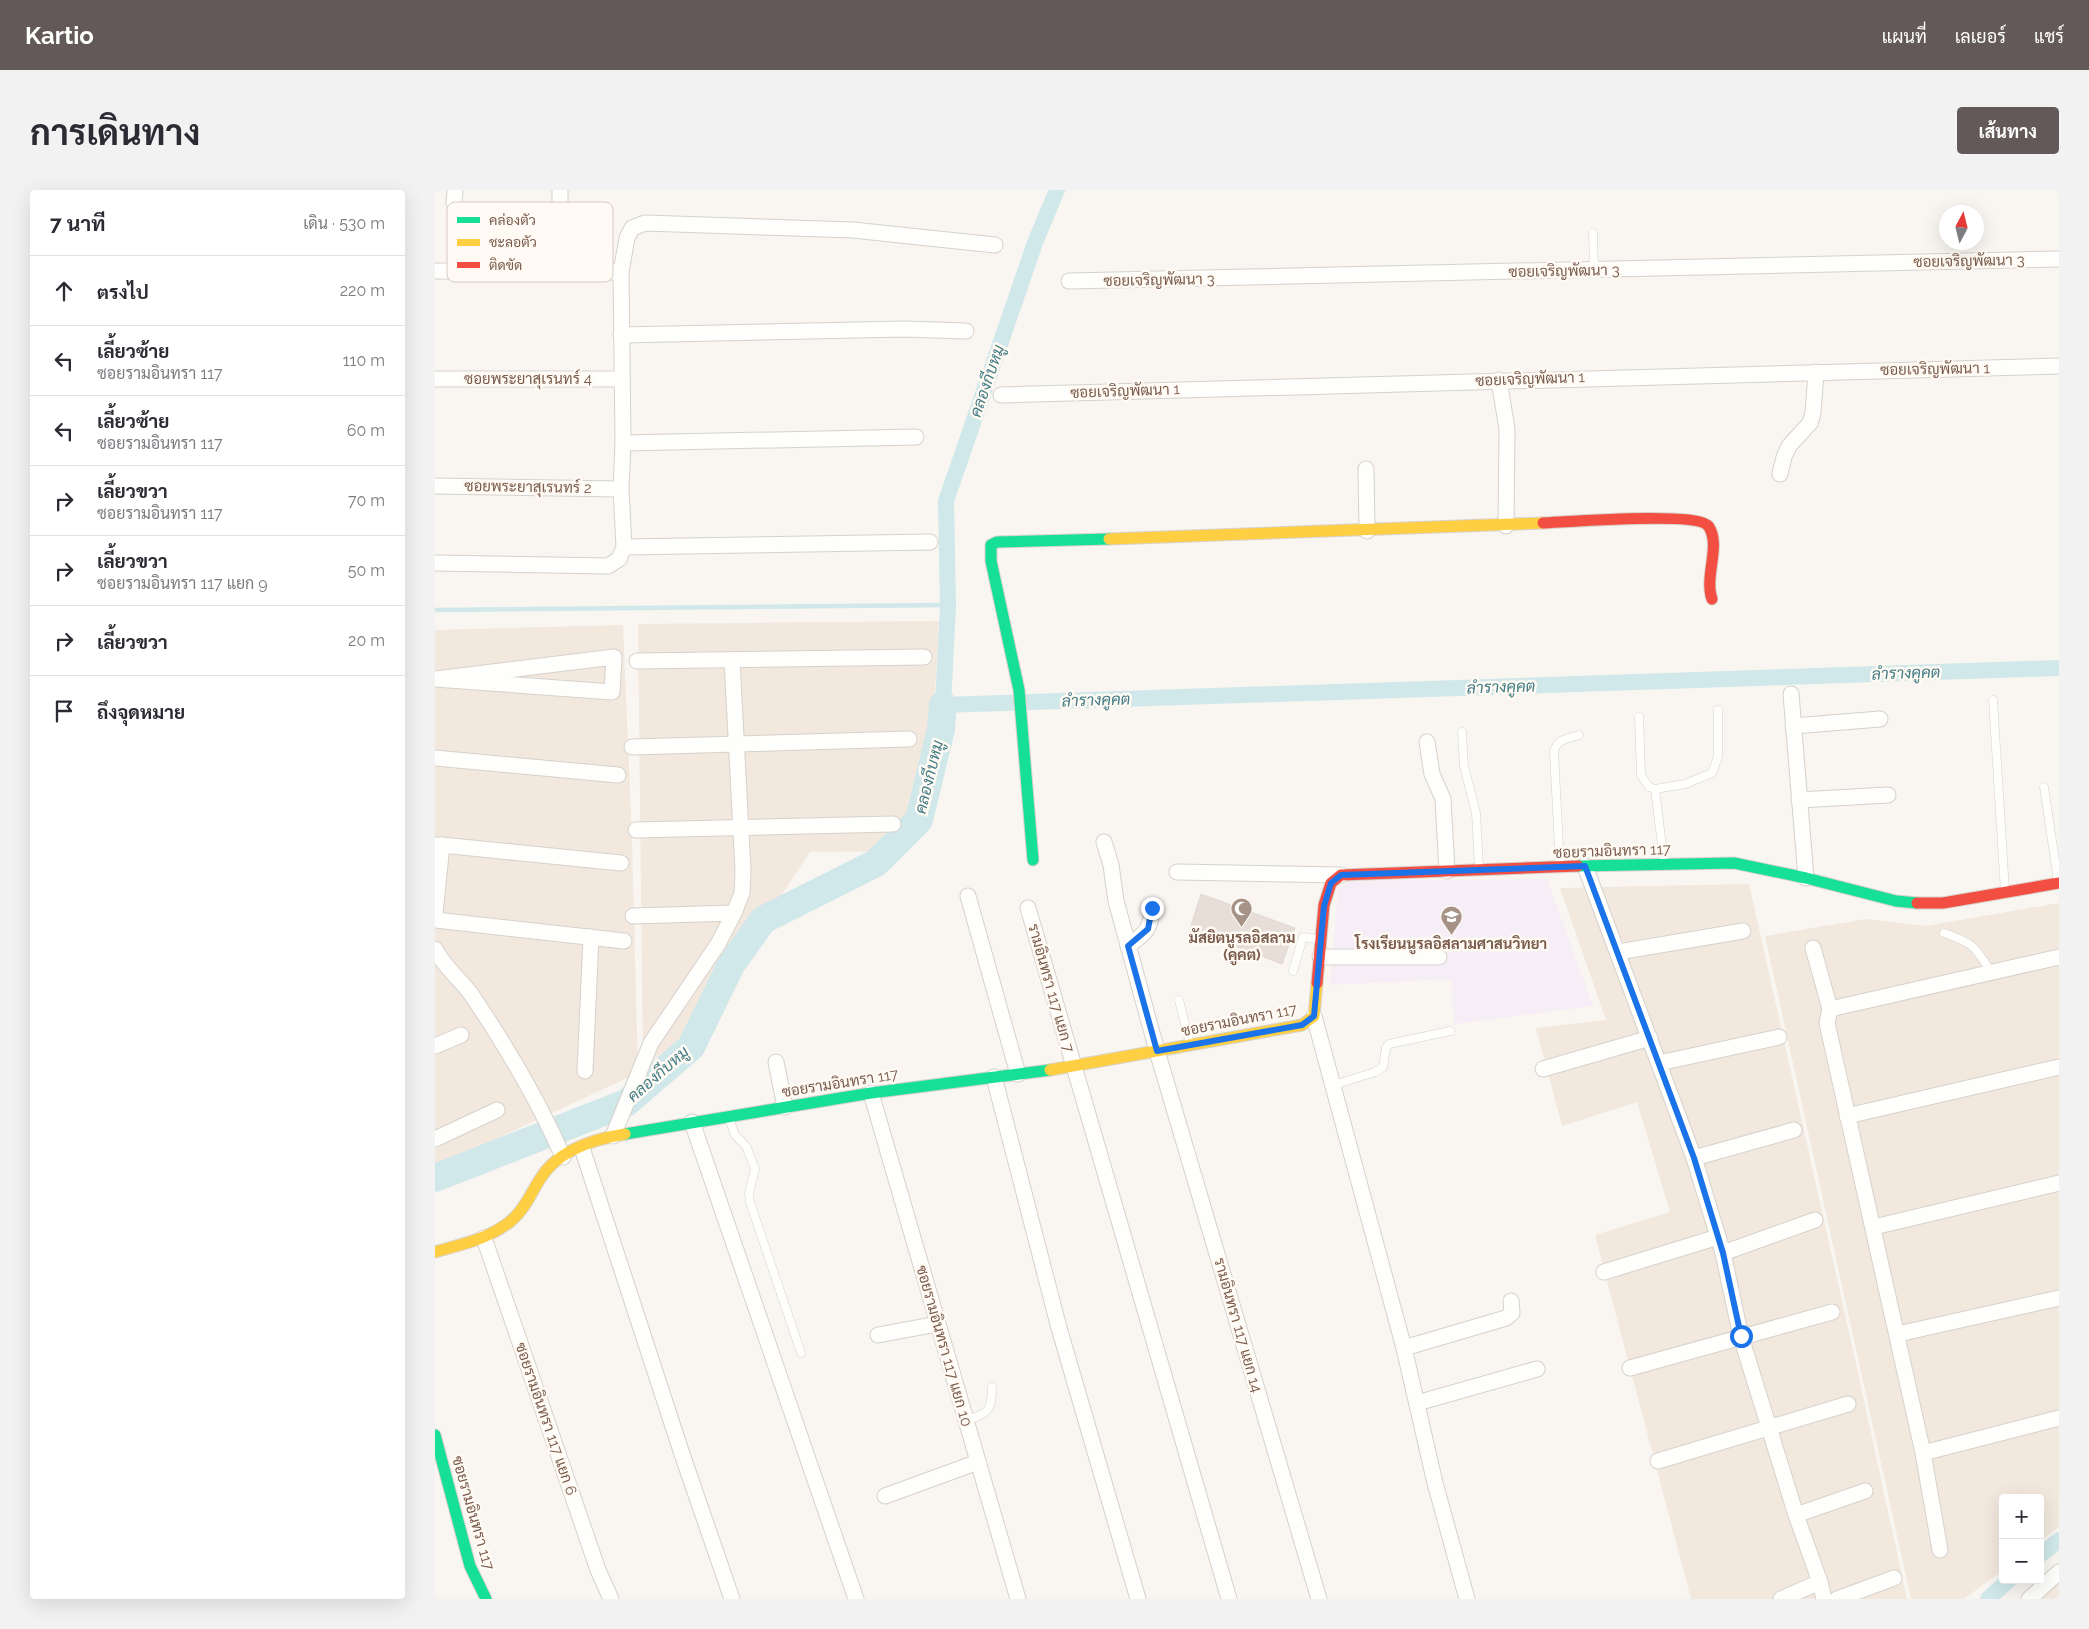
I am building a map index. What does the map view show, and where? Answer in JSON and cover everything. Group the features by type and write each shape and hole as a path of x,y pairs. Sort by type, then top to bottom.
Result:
{"street":[{"path":"435,562 609,566 619,559 625,547 621,489 623,443 621,272 627,238 632,228 645,223 853,230 995,245"},
{"name":"ซอยเจริญพัฒนา 3","path":"1069,282 2059,259"},
{"path":"613,272 621,272"},
{"path":"621,335 904,329 966,330"},
{"name":"ซอยเจริญพัฒนา 1","path":"1001,395 2059,366"},
{"path":"1780,474 1789,446 1810,423 1813,413 1816,372"},
{"name":"ซอยพระยาสุเรนทร์ 4","path":"435,379 621,379"},
{"path":"1499,380 1507,429 1506,526"},
{"path":"623,443 916,437"},
{"path":"1366,469 1367,531"},
{"name":"ซอยพระยาสุเรนทร์ 2","path":"435,486 621,489"},
{"path":"1033,860 1019,690 991,561 991,544 997,542 1367,531 1671,518 1696,520 1705,523 1711,528 1713,540 1709,586 1711,599"},
{"path":"625,547 930,542"},
{"path":"614,657 613,692 435,679 614,657"},
{"path":"637,661 924,657"},
{"path":"613,1136 651,1043 718,944 735,913 742,893 732,660"},
{"path":"1791,694 1806,878"},
{"path":"1793,726 1880,718"},
{"path":"632,747 909,739"},
{"path":"1427,742 1432,774 1443,798 1447,871"},
{"path":"435,758 619,775"},
{"path":"1799,800 1888,795"},
{"path":"636,830 893,824"},
{"name":"รามอินทรา 117 แยก 14","path":"1104,842 1111,866 1116,900 1157,1051 1319,1599"},
{"path":"435,913 438,845 621,863"},
{"name":"ซอยรามอินทรา 117","path":"435,1252 484,1238 513,1220 527,1203 550,1165 582,1148 613,1136 871,1093 1074,1067 1302,1025 1314,1016 1327,892 1331,883 1341,875 1585,866 1734,863 1806,878 1896,901 1923,904 1943,903 2058,883"},
{"path":"1585,866 1694,1158 1723,1253 1741,1336 1824,1599"},
{"path":"1177,872 1341,875"},
{"path":"968,896 1018,1074"},
{"name":"รามอินทรา 117 แยก 7","path":"1028,908 1229,1599"},
{"path":"1128,946 1148,929 1152,908"},
{"path":"633,916 735,913"},
{"path":"435,920 624,940"},
{"path":"1618,952 1743,931"},
{"path":"585,1071 591,937"},
{"path":"1813,948 1830,1010 1827,1023 1898,1334 1923,1453 1940,1550"},
{"path":"435,949 469,992 509,1051 535,1098 563,1157"},
{"path":"1320,957 1439,957"},
{"path":"1830,1010 2059,957"},
{"path":"1314,1016 1335,1085 1404,1348 1435,1483 1467,1599"},
{"path":"435,1046 461,1035"},
{"path":"1659,1063 1779,1037"},
{"path":"1543,1069 1650,1038"},
{"path":"776,1062 785,1107"},
{"path":"1847,1116 2059,1067"},
{"path":"994,1077 1059,1328 1139,1599"},
{"name":"ซอยรามอินทรา 117 แยก 10","path":"871,1093 965,1422 1019,1599"},
{"path":"435,1139 497,1110"},
{"path":"692,1122 856,1599"},
{"path":"1694,1158 1794,1130"},
{"path":"582,1148 682,1454 732,1599"},
{"path":"1874,1227 2059,1184"},
{"path":"1723,1253 1815,1220"},
{"name":"ซอยรามอินทรา 117 แยก 6","path":"484,1238 598,1570 611,1599"},
{"path":"1604,1272 1718,1238"},
{"path":"1898,1334 2059,1298"},
{"path":"1404,1348 1506,1318 1511,1313 1511,1301"},
{"path":"1630,1368 1832,1312"},
{"path":"877,1335 937,1324"},
{"path":"1417,1403 1537,1369"},
{"path":"1658,1461 1848,1404"},
{"path":"1923,1453 2059,1418"},
{"name":"ซอยรามอินทรา 117","path":"435,1435 470,1566 486,1599"},
{"path":"885,1496 978,1462"},
{"path":"1796,1515 1865,1491"},
{"path":"2029,1599 2059,1572"},
{"path":"1837,1599 1894,1578"},
{"path":"1781,1599 1819,1582"}],"lane":[{"path":"1593,233 1594,270"},
{"path":"1993,700 2005,893"},
{"path":"1639,717 1641,775 1643,782 1655,789 1685,784 1711,773 1718,757 1718,710"},
{"path":"1463,732 1464,766 1476,813 1479,870"},
{"path":"1560,867 1553,752 1555,745 1560,741 1579,735"},
{"path":"2044,787 2058,883"},
{"path":"1655,789 1664,864"},
{"path":"1944,933 1966,940 1977,949 1991,972"},
{"path":"1293,971 1303,937 1321,940"},
{"path":"1179,1000 1190,1045"},
{"path":"1335,1085 1375,1072 1383,1067 1386,1048 1389,1044 1450,1031"},
{"path":"728,1116 735,1135 746,1146 755,1169 749,1193 750,1202 801,1353"},
{"path":"965,1422 982,1416 989,1410 992,1404 992,1387"}],"shaded area":[{"path":"939,621 932,745 898,851 810,852 689,1035 643,1067 638,624"},
{"path":"623,625 632,839 638,1073 435,1167 435,630"},
{"name":"โรงเรียนนูรลอิสลามศาสนวิทยา","path":"1547,879 1593,1006 1454,1024 1451,979 1330,985 1338,891 1348,881"},
{"path":"1749,884 1907,1599 1691,1599 1595,1235 1670,1212 1637,1102 1562,1126 1536,1028 1606,1020 1560,888"},
{"path":"2059,903 2059,1527 2044,1538 2044,1494 1999,1494 1999,1573 1964,1599 1911,1599 1765,936 1867,919 1926,926"},
{"path":"2059,1567 2059,1599 2023,1599 2040,1584 2044,1584 2044,1580"}],"building":[{"name":"มัสยิตนูรลอิสลาม (คูคต)","path":"1201,894 1295,928 1282,964 1190,929"}],"waterway":[{"name":"ลำรางคูคต","path":"1057,190 1036,240 946,501 948,605 943,705 2059,668"},
{"path":"435,610 948,605"},
{"name":"คลองกีบหมู","path":"435,1178 626,1103 691,1047 731,965 763,920 876,863 919,820 941,729 943,705"},
{"path":"2044,1552 2059,1540"},
{"path":"1988,1599 2005,1584"}],"traffic: fast":[{"path":"1033,860 1019,690 991,561 991,545 997,542 1109,539"},
{"path":"1578,866 1734,863 1806,878 1896,901 1917,903"},
{"path":"625,1134 871,1093 1050,1070"},
{"path":"435,1435 470,1566 486,1599"}],"traffic: slow":[{"path":"1109,539 1543,523"},
{"path":"1050,1070 1302,1025 1314,1016 1317,983"},
{"path":"435,1252 475,1240 503,1227 521,1211 540,1179 556,1161 589,1143 625,1134"}],"traffic: jam":[{"path":"1543,523 1659,518 1700,522 1709,527 1712,535 1713,552 1710,581 1712,599"},
{"path":"1317,983 1324,905 1331,883 1341,875 1578,866"},
{"path":"1917,903 1943,903 2059,883"}],"place":[{"name":"มัสยิตนูรลอิสลาม (คูคต)","path":"1242,928"},
{"name":"โรงเรียนนูรลอิสลามศาสนวิทยา","path":"1451,935"}],"route":[{"path":"1152,908 1151,920 1145,934 1128,946 1157,1051 1302,1025 1314,1016 1324,906 1331,883 1341,875 1350,873 1585,866 1694,1158 1723,1253 1741,1336"}]}
